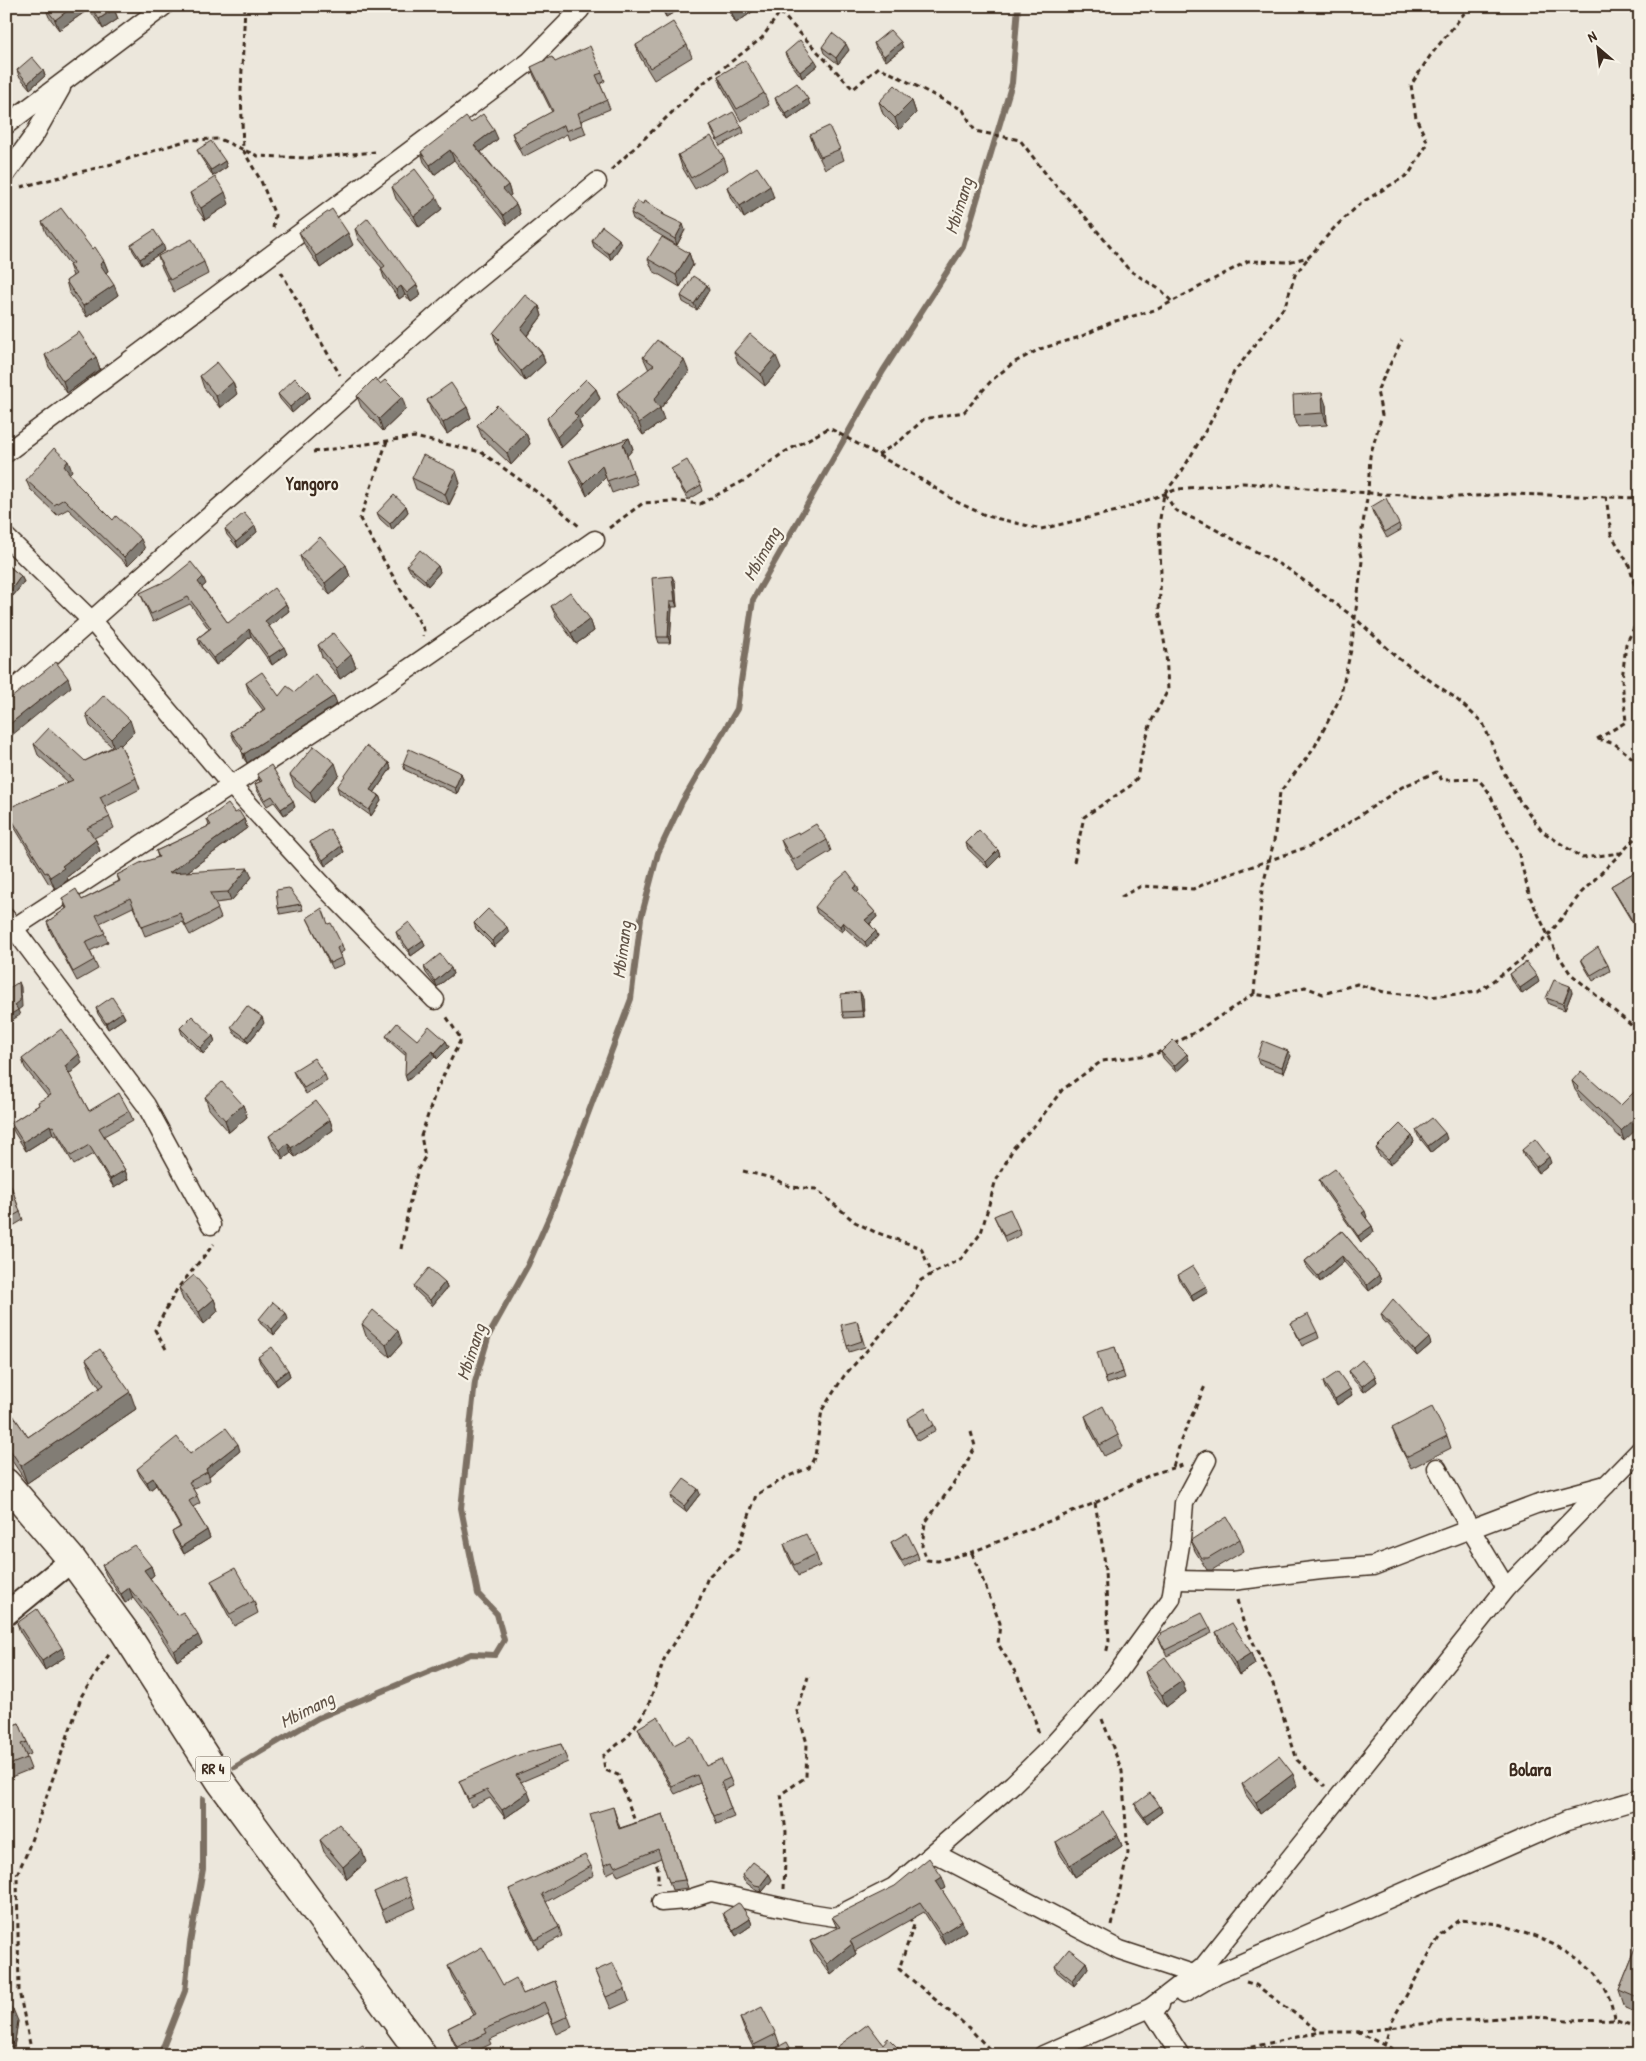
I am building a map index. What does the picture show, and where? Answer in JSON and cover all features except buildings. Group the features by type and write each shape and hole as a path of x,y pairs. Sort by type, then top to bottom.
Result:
{"main road":[{"name":"RR 4","path":"6,1483 72,1560 124,1631 222,1782 422,2055"}],"street":[{"path":"6,125 164,6"},
{"path":"6,453 529,62 584,8"},
{"path":"11,181 64,83"},
{"path":"6,696 464,291 597,182"},
{"path":"6,537 92,621 231,785 330,893 435,1000"},
{"path":"211,1225 146,1106 9,926 231,785 422,659 594,540"},
{"path":"1150,2008 1202,1967 1506,1588 1640,1450"},
{"path":"661,1902 686,1900 710,1892 777,1907 835,1917 889,1889 934,1853 1013,1784 1044,1754 1115,1676 1171,1599 1184,1502 1207,1460"},
{"path":"1437,1468 1506,1588"},
{"path":"1174,1580 1232,1581 1321,1570 1373,1566 1536,1504 1606,1485"},
{"path":"6,1614 72,1560"},
{"path":"1043,2055 1172,2000 1217,1974 1568,1820 1640,1799"},
{"path":"934,1853 1111,1945 1194,1974"},
{"path":"1150,2008 1176,2050"}],"path":[{"path":"244,6 241,90 243,150 261,181 275,216 271,255 350,392"},
{"path":"597,182 702,84 762,38 784,6"},
{"path":"1074,862 1084,817 1130,786 1137,778 1151,722 1168,690 1166,652 1159,610 1161,574 1159,525 1164,494 1182,471 1210,423 1234,372 1285,306 1295,275 1335,227 1361,203 1409,174 1428,143 1416,118 1411,85 1430,56 1470,6"},
{"path":"780,12 853,89 879,67 963,110 975,130 1020,140 1049,178 1089,221 1129,270 1162,291 1172,302"},
{"path":"11,181 112,164 188,140 218,139 258,156 308,158 376,152"},
{"path":"878,455 901,440 924,419 964,412 992,380 1012,363 1040,349 1080,337 1112,322 1158,308 1248,261 1288,262 1309,257"},
{"path":"1254,994 1262,889 1274,841 1280,792 1313,750 1340,698 1351,650 1355,618 1362,561 1360,542 1368,492 1370,456 1382,415 1376,391 1402,340"},
{"path":"274,460 325,449 414,437 481,452 551,502 594,540 643,503 673,501 700,504 747,479 783,453 829,428 919,478 956,502 979,512 1041,528 1117,512 1178,489 1243,484 1457,497 1512,494 1640,498"},
{"path":"388,441 360,519 424,630 422,659"},
{"path":"1164,494 1175,510 1209,526 1288,569 1355,618 1399,659 1454,696 1483,723 1502,769 1519,800 1542,831 1582,858 1620,853"},
{"path":"1606,496 1610,534 1629,565 1640,602"},
{"path":"1632,579 1640,583"},
{"path":"1640,616 1626,644 1622,680 1626,722 1598,739 1615,744 1640,764"},
{"path":"1121,897 1142,886 1193,889 1310,846 1344,826 1402,787 1436,772 1442,780 1478,779 1488,791 1518,851 1530,897 1548,936 1570,973 1631,1025 1640,1038"},
{"path":"639,1829 624,1797 618,1775 605,1770 602,1756 627,1737 647,1709 666,1654 695,1612 708,1577 738,1549 756,1495 786,1477 809,1468 815,1456 822,1410 844,1376 903,1310 922,1280 962,1258 981,1233 995,1184 1014,1147 1038,1122 1062,1090 1102,1061 1156,1054 1197,1031 1254,994 1272,996 1304,987 1323,994 1357,984 1384,992 1429,997 1478,992 1522,959 1548,936 1581,893 1640,834"},
{"path":"401,1249 409,1205 418,1169 424,1157 422,1136 436,1091 461,1039 435,1000"},
{"path":"743,1171 772,1178 790,1187 816,1189 855,1222 875,1232 921,1248 932,1274"},
{"path":"166,1350 155,1330 177,1289 215,1243 211,1225"},
{"path":"1173,1468 1181,1440 1205,1386"},
{"path":"971,1432 975,1446 962,1472 925,1523 922,1546 927,1560 938,1561 972,1552 1096,1503 1152,1474 1207,1460"},
{"path":"1096,1503 1104,1555 1109,1641 1105,1658"},
{"path":"972,1552 1000,1623 998,1644 1016,1675 1033,1713 1044,1754"},
{"path":"1232,1581 1243,1621 1273,1684 1297,1760 1338,1798"},
{"path":"30,2044 19,1991 17,1874 26,1854 82,1695 124,1631"},
{"path":"777,1907 784,1901 786,1832 781,1794 806,1777 807,1743 797,1712 808,1677"},
{"path":"1094,1700 1122,1771 1128,1853 1112,1922 1111,1945"},
{"path":"650,1853 658,1868 658,1893 661,1902"},
{"path":"889,1889 914,1925 899,1970 969,2028 996,2055"},
{"path":"1381,2055 1393,2019 1441,1934 1459,1920 1499,1924 1554,1944 1588,1965 1613,2006 1614,2019"},
{"path":"1217,1974 1256,1985 1320,2032"},
{"path":"1176,2050 1215,2055 1320,2032 1357,2032 1436,2022 1534,2016 1566,2020 1614,2019 1640,2028"},
{"path":"1357,2032 1405,2055"}],"waterway":[{"name":"Mbimang","path":"235,1767 318,1718 471,1654 495,1655 504,1640 497,1614 478,1594 461,1508 475,1382 489,1335 528,1265 550,1215 631,999 641,918 658,853 682,802 737,709 753,600 883,371 963,247 1012,83 1018,6"},
{"name":"Mbimang","path":"160,2055 185,1991 190,1943 203,1869 203,1799"}],"district":[{"name":"Yangoro","path":"312,484"},
{"name":"Bolara","path":"1530,1770"}]}
